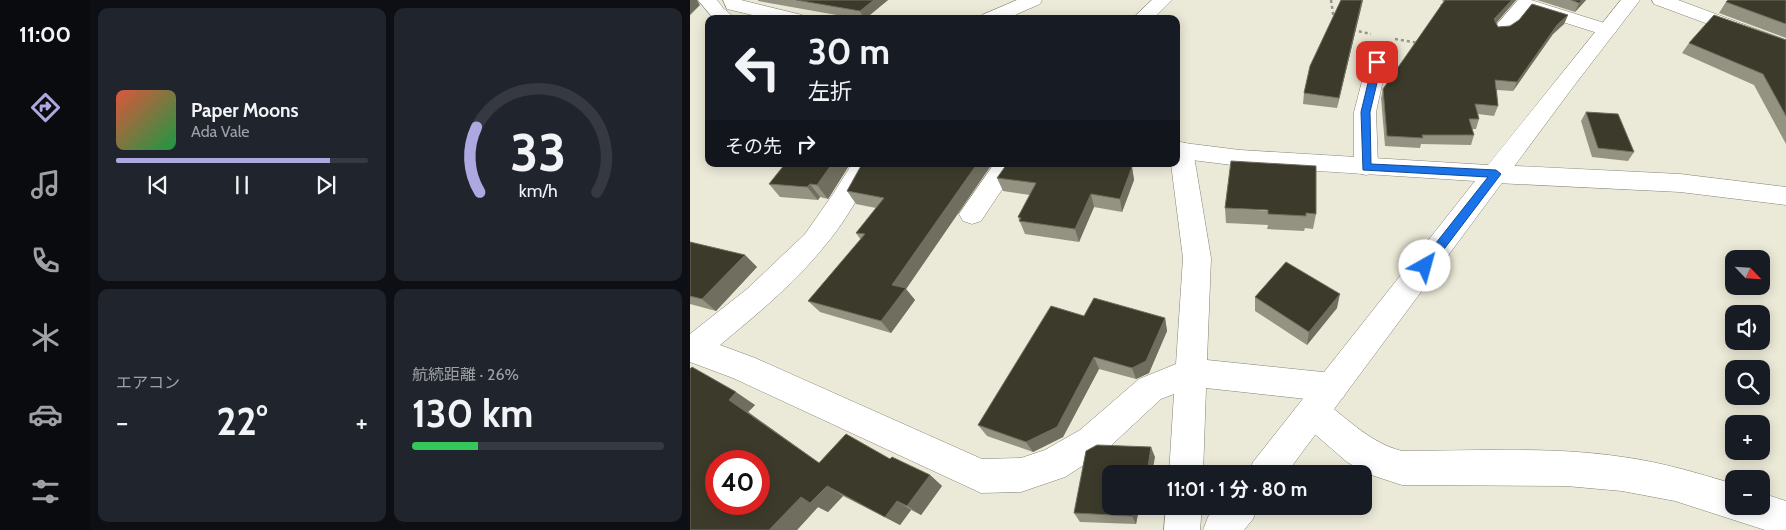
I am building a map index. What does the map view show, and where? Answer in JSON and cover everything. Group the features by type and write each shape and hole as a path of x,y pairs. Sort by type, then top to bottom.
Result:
{"street":[{"path":"707,0 721,15"},
{"path":"732,0 734,5 778,15"},
{"path":"998,15 1033,0"},
{"path":"1146,15 1163,0"},
{"path":"1272,465 1631,0"},
{"path":"1661,0 1786,48"},
{"path":"1502,30 1524,4 1607,30"},
{"path":"1366,167 1365,112 1377,62"},
{"path":"1180,150 1240,158 1366,167 1680,183 1786,196"},
{"path":"1180,156 1197,258 1187,465"},
{"path":"692,349 757,297 814,241 842,201 862,167"},
{"path":"972,214 1005,167"},
{"path":"692,349 744,368 981,476 1021,475 1053,466 1092,441 1150,389 1192,372 1322,400 1359,450 1380,462 1402,468 1566,468 1622,474 1675,484 1725,499"},
{"path":"1770,514 1786,519"},
{"path":"1182,530 1183,515"},
{"path":"1221,530 1233,515"}],"path":[{"path":"1331,0 1334,22"},
{"path":"1440,9 1444,0"},
{"path":"1349,29 1376,36"},
{"path":"1393,39 1423,44"}],"building":[{"path":"796,0 874,0 860,11"},
{"path":"1341,0 1362,0 1339,98 1304,93 1310,66"},
{"path":"1445,0 1512,0 1494,19 1498,27 1510,26 1519,20 1532,4 1568,15 1557,25 1517,82 1495,80 1498,106 1475,104 1479,119 1469,119 1474,135 1422,135 1423,138 1387,136 1383,89"},
{"path":"1571,0 1582,0 1579,3"},
{"path":"1728,0 1786,0 1786,24 1726,2"},
{"path":"1714,15 1786,40 1786,116 1763,74 1689,43"},
{"path":"1586,112 1618,114 1634,152 1598,148"},
{"path":"1231,161 1316,166 1316,214 1306,213 1306,216 1268,214 1268,210 1225,208"},
{"path":"783,167 830,167 817,185 810,184 807,187 769,184"},
{"path":"860,167 975,167 892,285 906,288 881,321 808,301 865,234 856,233 884,198 847,191"},
{"path":"1005,167 1132,167 1120,199 1091,194 1075,229 1019,221 1021,218 1018,217 1036,183 997,178"},
{"path":"690,242 745,255 702,299 690,296"},
{"path":"1286,262 1340,294 1309,332 1255,297"},
{"path":"1094,298 1165,318 1146,361 1132,368 1094,357 1057,427 1026,442 978,425 1051,306 1084,316"},
{"path":"692,367 736,392 729,400 819,463 846,434 890,459 892,457 930,475 907,506 897,501 885,517 827,486 810,503 801,497 769,530 690,530 690,369"},
{"path":"1097,445 1151,447 1148,465 1102,465 1102,514 1074,513 1086,451"}],"route":[{"path":"1377,62 1365,112 1366,167 1496,174 1425,266"}]}
